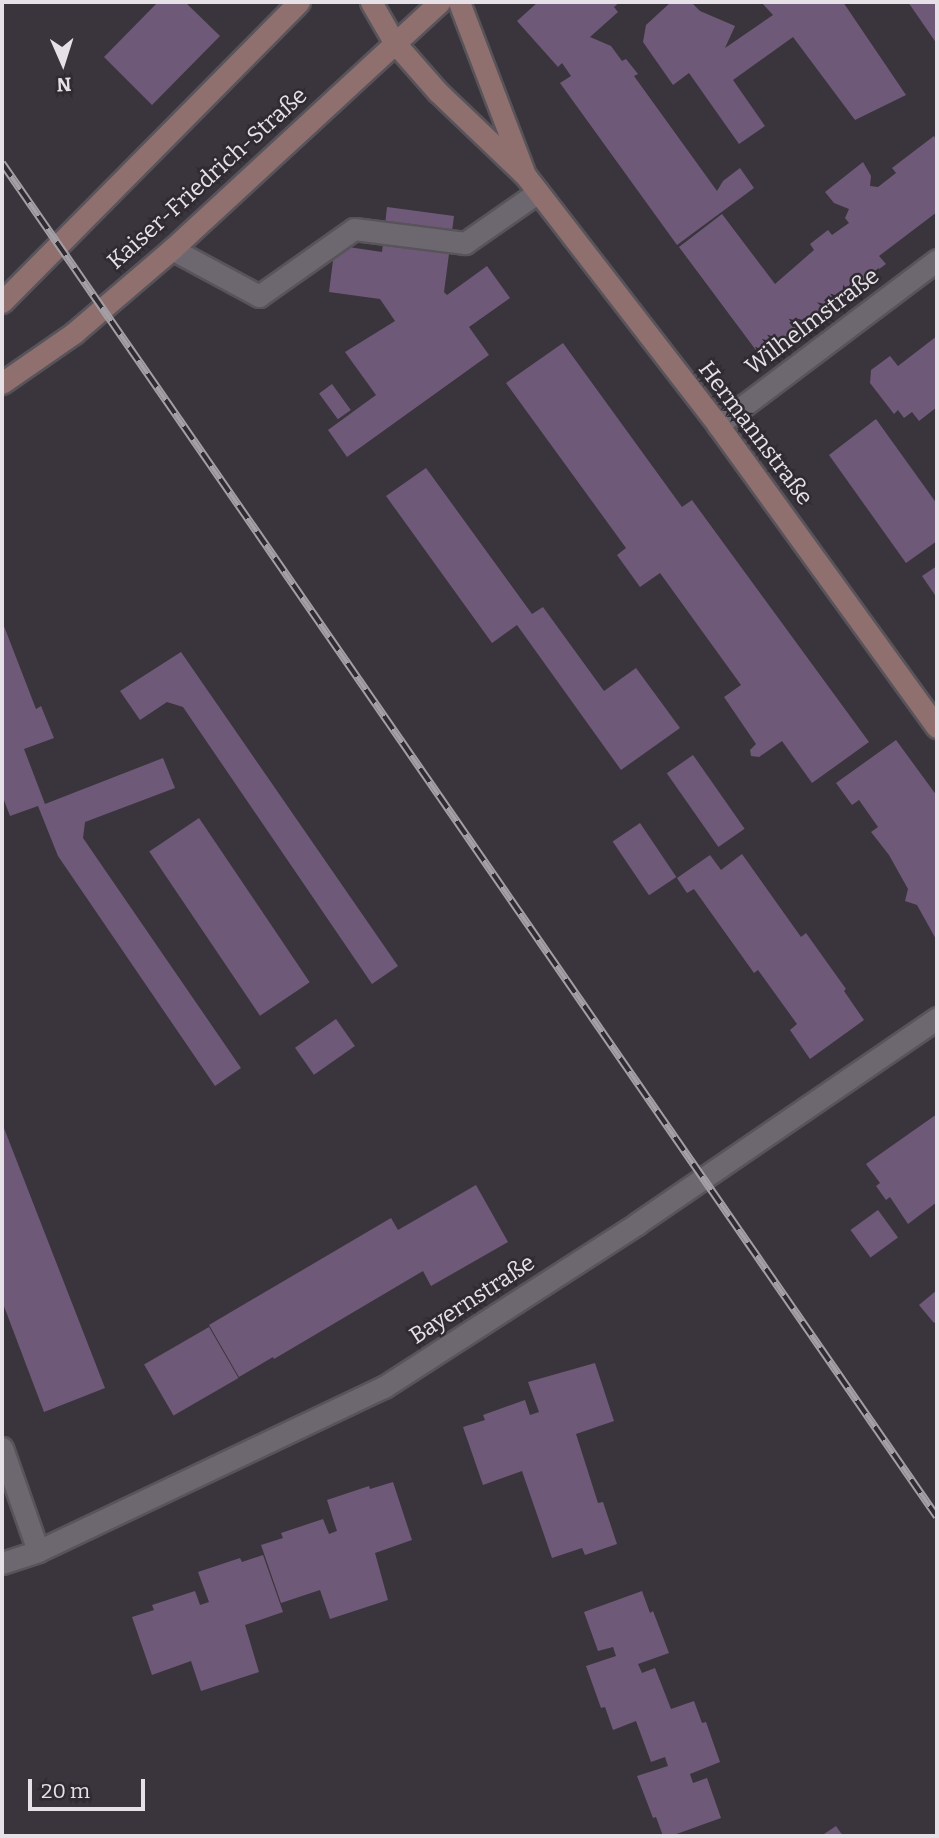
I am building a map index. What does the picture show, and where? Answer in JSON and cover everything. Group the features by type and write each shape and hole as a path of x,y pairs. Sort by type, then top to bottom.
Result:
{"main road":[{"path":"2,302 299,2"},
{"name":"Hermannstraße","path":"371,2 394,42 442,97 531,184 718,425 937,727"},
{"name":"Kaiser-Friedrich-Straße","path":"2,383 74,333 172,248 440,2"},
{"name":"Hermannstraße","path":"459,2 531,184"}],"street":[{"path":"172,248 259,296 354,229 465,243 531,184"},
{"name":"Wilhelmstraße","path":"718,425 937,260"},
{"name":"Bayernstraße","path":"2,1563 38,1551 384,1387 638,1223 937,1018"},
{"path":"2,1448 38,1551"}],"building":[{"path":"158,2 185,2 220,36 152,105 104,57"},
{"path":"538,2 620,2 614,7 618,12 590,37 611,46 622,61 626,59 638,74 634,76 717,191 723,181 740,168 754,188 677,245 560,83 571,76 562,63 558,67 517,21"},
{"path":"671,2 691,2 700,11 735,26 725,48 773,15 761,2 843,2 906,95 855,120 793,37 733,80 765,126 739,144 689,73 673,85 643,42 646,25"},
{"path":"908,2 937,2 937,44"},
{"path":"934,136 937,141 937,212 879,256 886,264 761,357 679,247 722,214 775,284 814,250 810,244 828,230 832,235 849,223 845,218 849,209 834,203 825,192 863,162 871,176 870,186 878,187 896,173 892,168"},
{"path":"387,207 454,216 444,292 447,295 487,266 510,298 469,327 489,355 347,457 328,430 376,395 345,352 395,321 380,299 329,292 335,245 382,252"},
{"path":"937,336 937,407 919,421 912,412 904,418 898,410 894,414 870,383 871,370 890,356 898,366"},
{"path":"563,343 682,507 692,500 869,742 812,783 782,741 759,757 751,756 750,750 756,744 724,697 741,685 660,573 640,587 617,555 626,548 506,383"},
{"path":"332,384 351,410 338,419 319,393"},
{"path":"876,419 937,504 937,541 906,563 829,455"},
{"path":"426,468 532,614 543,607 604,691 636,668 680,728 621,770 517,625 492,643 386,496"},
{"path":"937,566 937,598 922,576"},
{"path":"2,621 36,709 41,706 54,738 24,749 45,804 163,758 175,788 85,822 83,838 241,1068 215,1086 58,856 38,806 10,816 2,795"},
{"path":"181,652 398,966 372,984 183,707 167,702 140,720 120,691"},
{"path":"896,740 937,796 937,941 917,905 905,901 908,889 889,855 871,832 878,827 859,800 852,805 836,783"},
{"path":"693,755 745,829 718,847 667,773"},
{"path":"199,818 310,982 260,1016 149,852"},
{"path":"640,823 676,877 649,895 613,841"},
{"path":"742,854 801,937 806,933 846,989 844,991 864,1020 810,1059 790,1030 797,1024 758,970 754,973 694,889 687,893 677,878 710,855 721,870"},
{"path":"336,1019 355,1046 314,1075 295,1048"},
{"path":"937,1114 937,1202 908,1224 890,1197 886,1200 876,1186 880,1183 866,1164"},
{"path":"2,1123 105,1388 44,1412 2,1301"},
{"path":"476,1185 508,1242 431,1286 423,1271 239,1377 209,1325 391,1218 398,1230"},
{"path":"878,1210 898,1238 870,1257 850,1230"},
{"path":"937,1290 937,1320 934,1323 919,1305"},
{"path":"209,1327 238,1378 174,1416 144,1364"},
{"path":"595,1363 614,1421 576,1434 598,1503 603,1502 617,1544 585,1555 582,1548 552,1558 522,1471 483,1485 463,1427 485,1420 483,1415 525,1400 530,1415 539,1412 528,1382"},
{"path":"393,1482 412,1540 375,1553 388,1600 330,1619 320,1590 281,1603 261,1545 283,1538 281,1533 323,1519 329,1534 337,1531 327,1500 369,1486 370,1489"},
{"path":"263,1555 283,1612 245,1625 259,1672 201,1691 191,1661 152,1675 132,1617 154,1610 152,1605 195,1591 200,1605 209,1602 198,1572 240,1558 242,1562"},
{"path":"642,1591 669,1653 638,1664 642,1673 655,1668 671,1709 694,1701 702,1723 706,1722 720,1762 690,1774 693,1783 707,1778 721,1818 671,1836 663,1836 637,1776 668,1766 665,1757 651,1762 636,1721 613,1730 605,1707 601,1708 586,1666 616,1656 613,1647 598,1651 584,1612"},
{"path":"836,1826 843,1836 821,1836"}],"railway":[{"path":"2,163 937,1517"}]}
